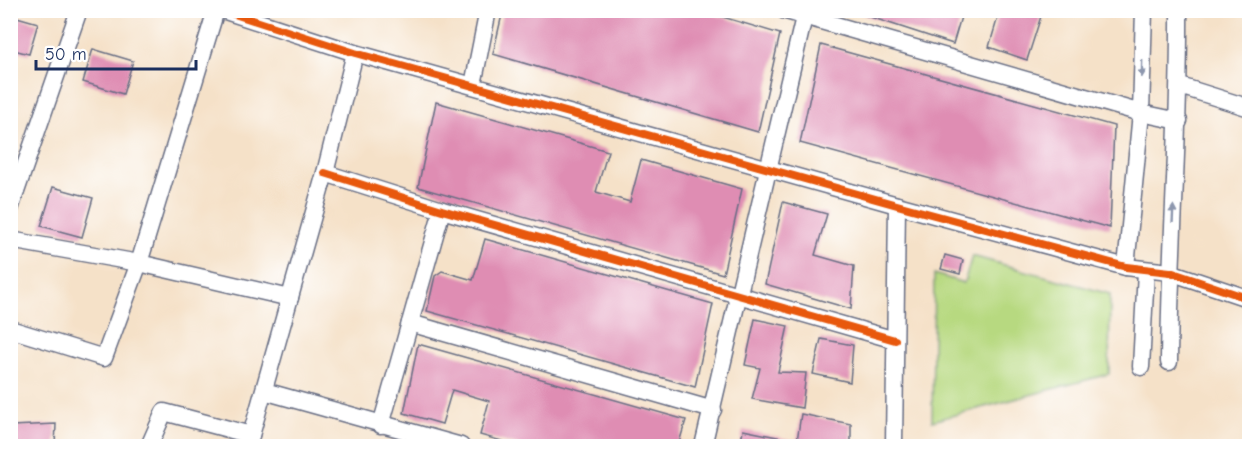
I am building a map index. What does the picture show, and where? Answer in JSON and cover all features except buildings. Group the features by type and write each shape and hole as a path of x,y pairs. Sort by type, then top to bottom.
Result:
{"street":[{"path":"10,209 79,10"},
{"path":"10,329 104,358 139,263 216,10"},
{"path":"222,10 355,53 897,206 1126,267 1170,272 1250,299"},
{"path":"473,85 489,10"},
{"path":"783,10 1179,122"},
{"path":"1126,267 1141,113 1144,10"},
{"path":"1169,362 1170,272 1179,122 1179,10"},
{"path":"703,447 804,17"},
{"path":"149,447 164,412 250,441 325,173 355,53"},
{"path":"1180,86 1250,108"},
{"path":"325,173 442,210 895,340"},
{"path":"894,445 897,206"},
{"path":"381,425 442,210"},
{"path":"10,240 139,263 290,298"},
{"path":"1141,367 1146,271"},
{"path":"410,323 713,410"},
{"path":"264,391 461,447"}],"green space":[{"path":"972,256 1110,294 1109,374 932,421 934,274 964,283"}],"cycle path":[{"path":"222,10 355,53 1126,267 1170,272 1250,299"},
{"path":"325,173 442,210 895,340"}]}
